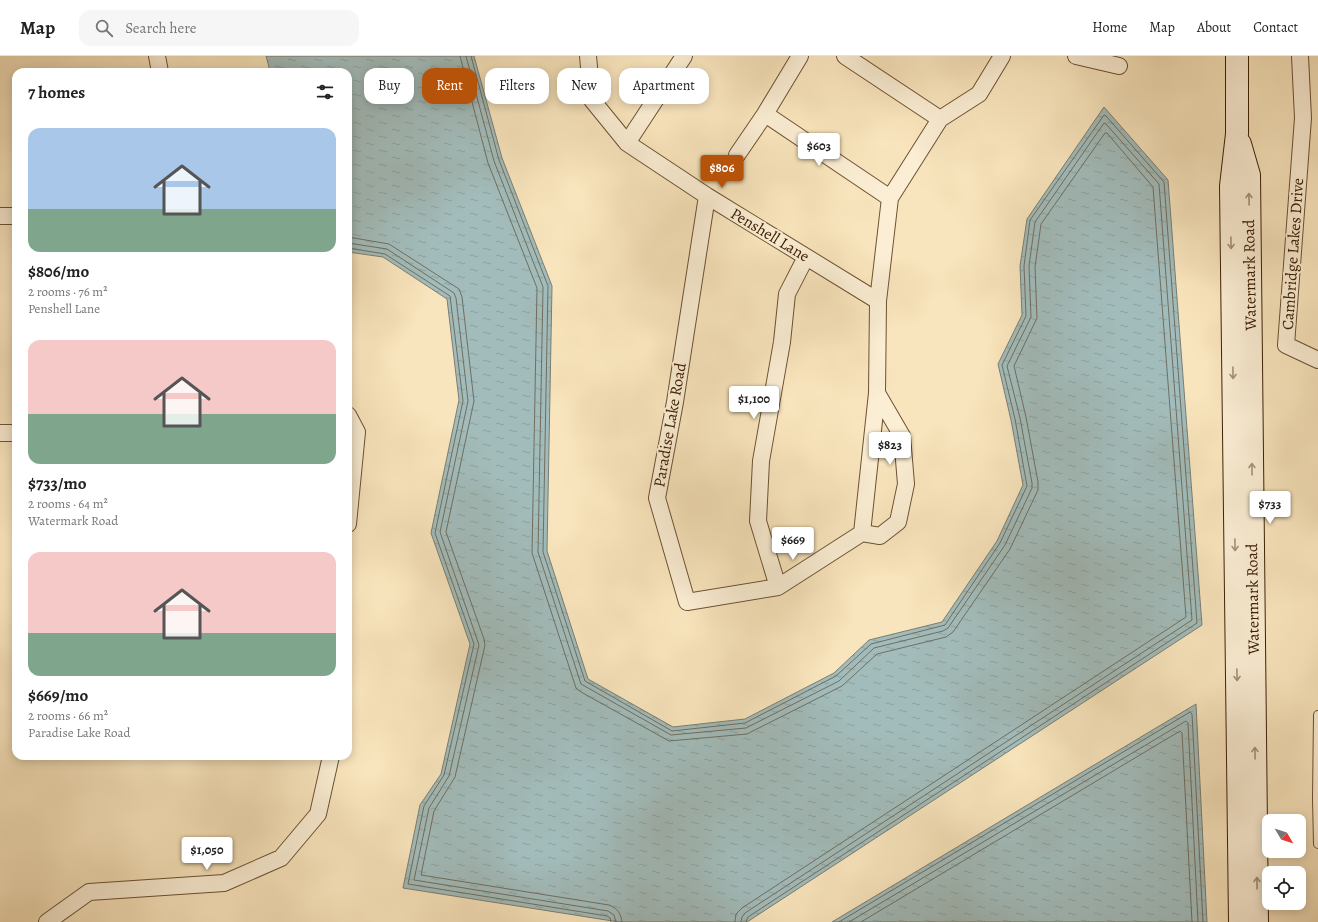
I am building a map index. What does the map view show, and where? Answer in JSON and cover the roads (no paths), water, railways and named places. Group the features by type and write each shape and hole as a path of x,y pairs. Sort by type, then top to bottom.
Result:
{"street":[{"path":"157,56 159,68"},
{"name":"Penshell Lane","path":"588,56 592,100 626,143 707,196 878,301"},
{"path":"626,143 684,56"},
{"path":"737,155 765,114 800,56"},
{"path":"845,56 940,119"},
{"path":"877,393 902,436 906,484 898,522 880,536 862,533 877,393 878,301 890,198 940,119 979,94 1002,56"},
{"path":"1076,56 1119,66"},
{"name":"Watermark Road","path":"1237,56 1237,134 1231,186 1240,922"},
{"name":"Cambridge Lakes Drive","path":"1300,56 1311,118 1286,345 1318,360"},
{"path":"765,114 890,198"},
{"name":"Watermark Road","path":"1237,134 1248,174 1257,922"},
{"name":"Paradise Lake Road","path":"707,196 675,402 657,498 687,602 778,587 862,533"},
{"path":"0,216 12,216"},
{"path":"778,587 758,521 761,461 782,342 787,294 806,256"},
{"path":"352,424 356,432 352,478"},
{"path":"0,433 12,433"},
{"path":"47,922 88,892 224,883 281,858 318,814 330,760"}],"lane":[{"path":"1318,716 1318,844"}],"water":[{"path":"266,56 474,56 485,96 485,104 487,104 502,158 552,286 547,551 588,679 673,727 745,719 834,673 869,640 942,622 997,541 1023,485 1011,420 998,364 1022,315 1020,266 1027,219 1104,107 1168,180 1202,625 747,922 619,922 403,888 420,805 441,774 470,644 431,533 459,400 447,299 383,257 352,253 352,68 269,68"},
{"path":"1196,704 1207,922 832,922"}]}
